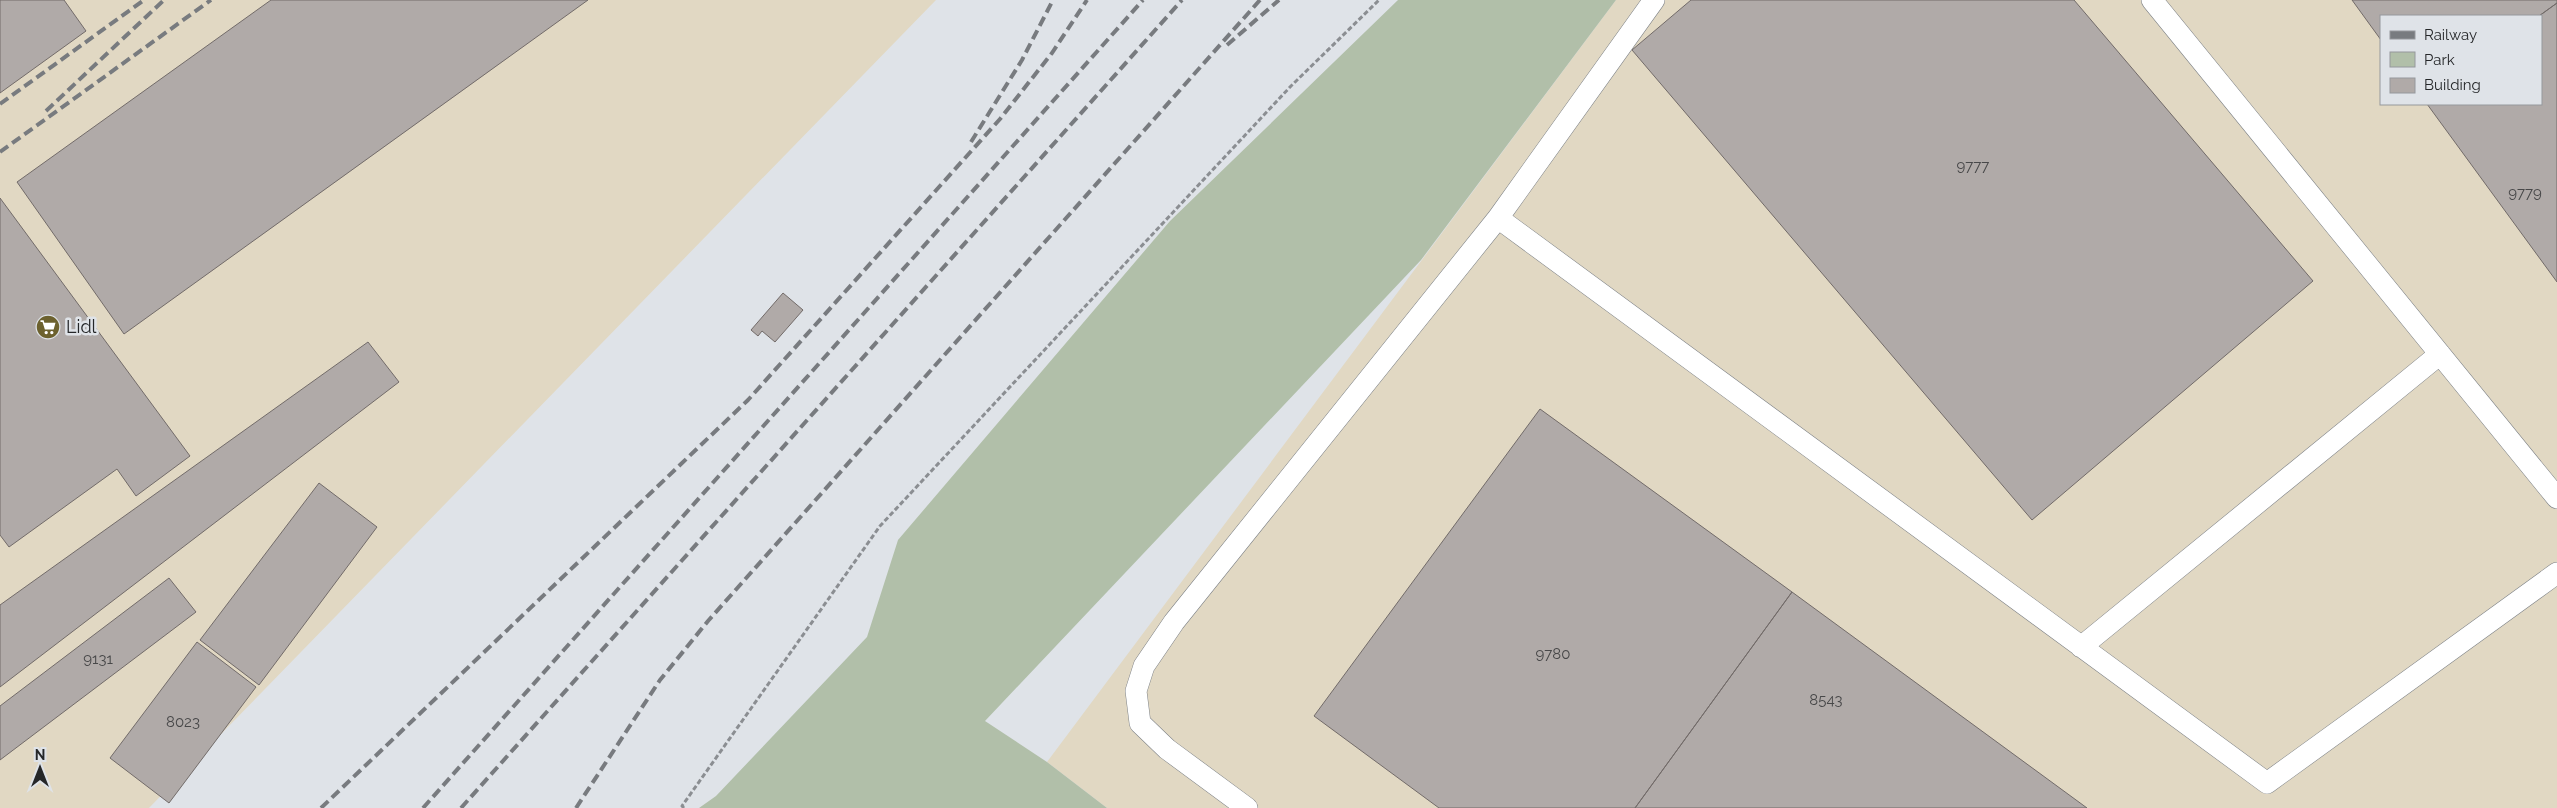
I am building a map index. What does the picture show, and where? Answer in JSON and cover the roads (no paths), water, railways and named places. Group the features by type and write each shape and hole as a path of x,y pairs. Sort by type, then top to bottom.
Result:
{"lane":[{"path":"1247,808 1167,749 1140,723 1136,690 1144,666 1174,622 1498,218 1654,0"},
{"path":"2152,0 2557,498"},
{"path":"1498,218 2267,783 2557,573"},
{"path":"2081,647 2440,354"}],"railway":[{"path":"0,104 144,0"},
{"path":"46,111 164,0"},
{"path":"0,152 211,0"},
{"path":"971,142 1022,60 1053,0"},
{"path":"321,808 748,400 1000,119 1052,53 1087,0"},
{"path":"423,808 1143,0"},
{"path":"461,808 1182,0"},
{"path":"576,808 660,680 708,621 1260,0"},
{"path":"1227,45 1279,0"}],"place":[{"name":"Lidl","path":"48,327"}]}
